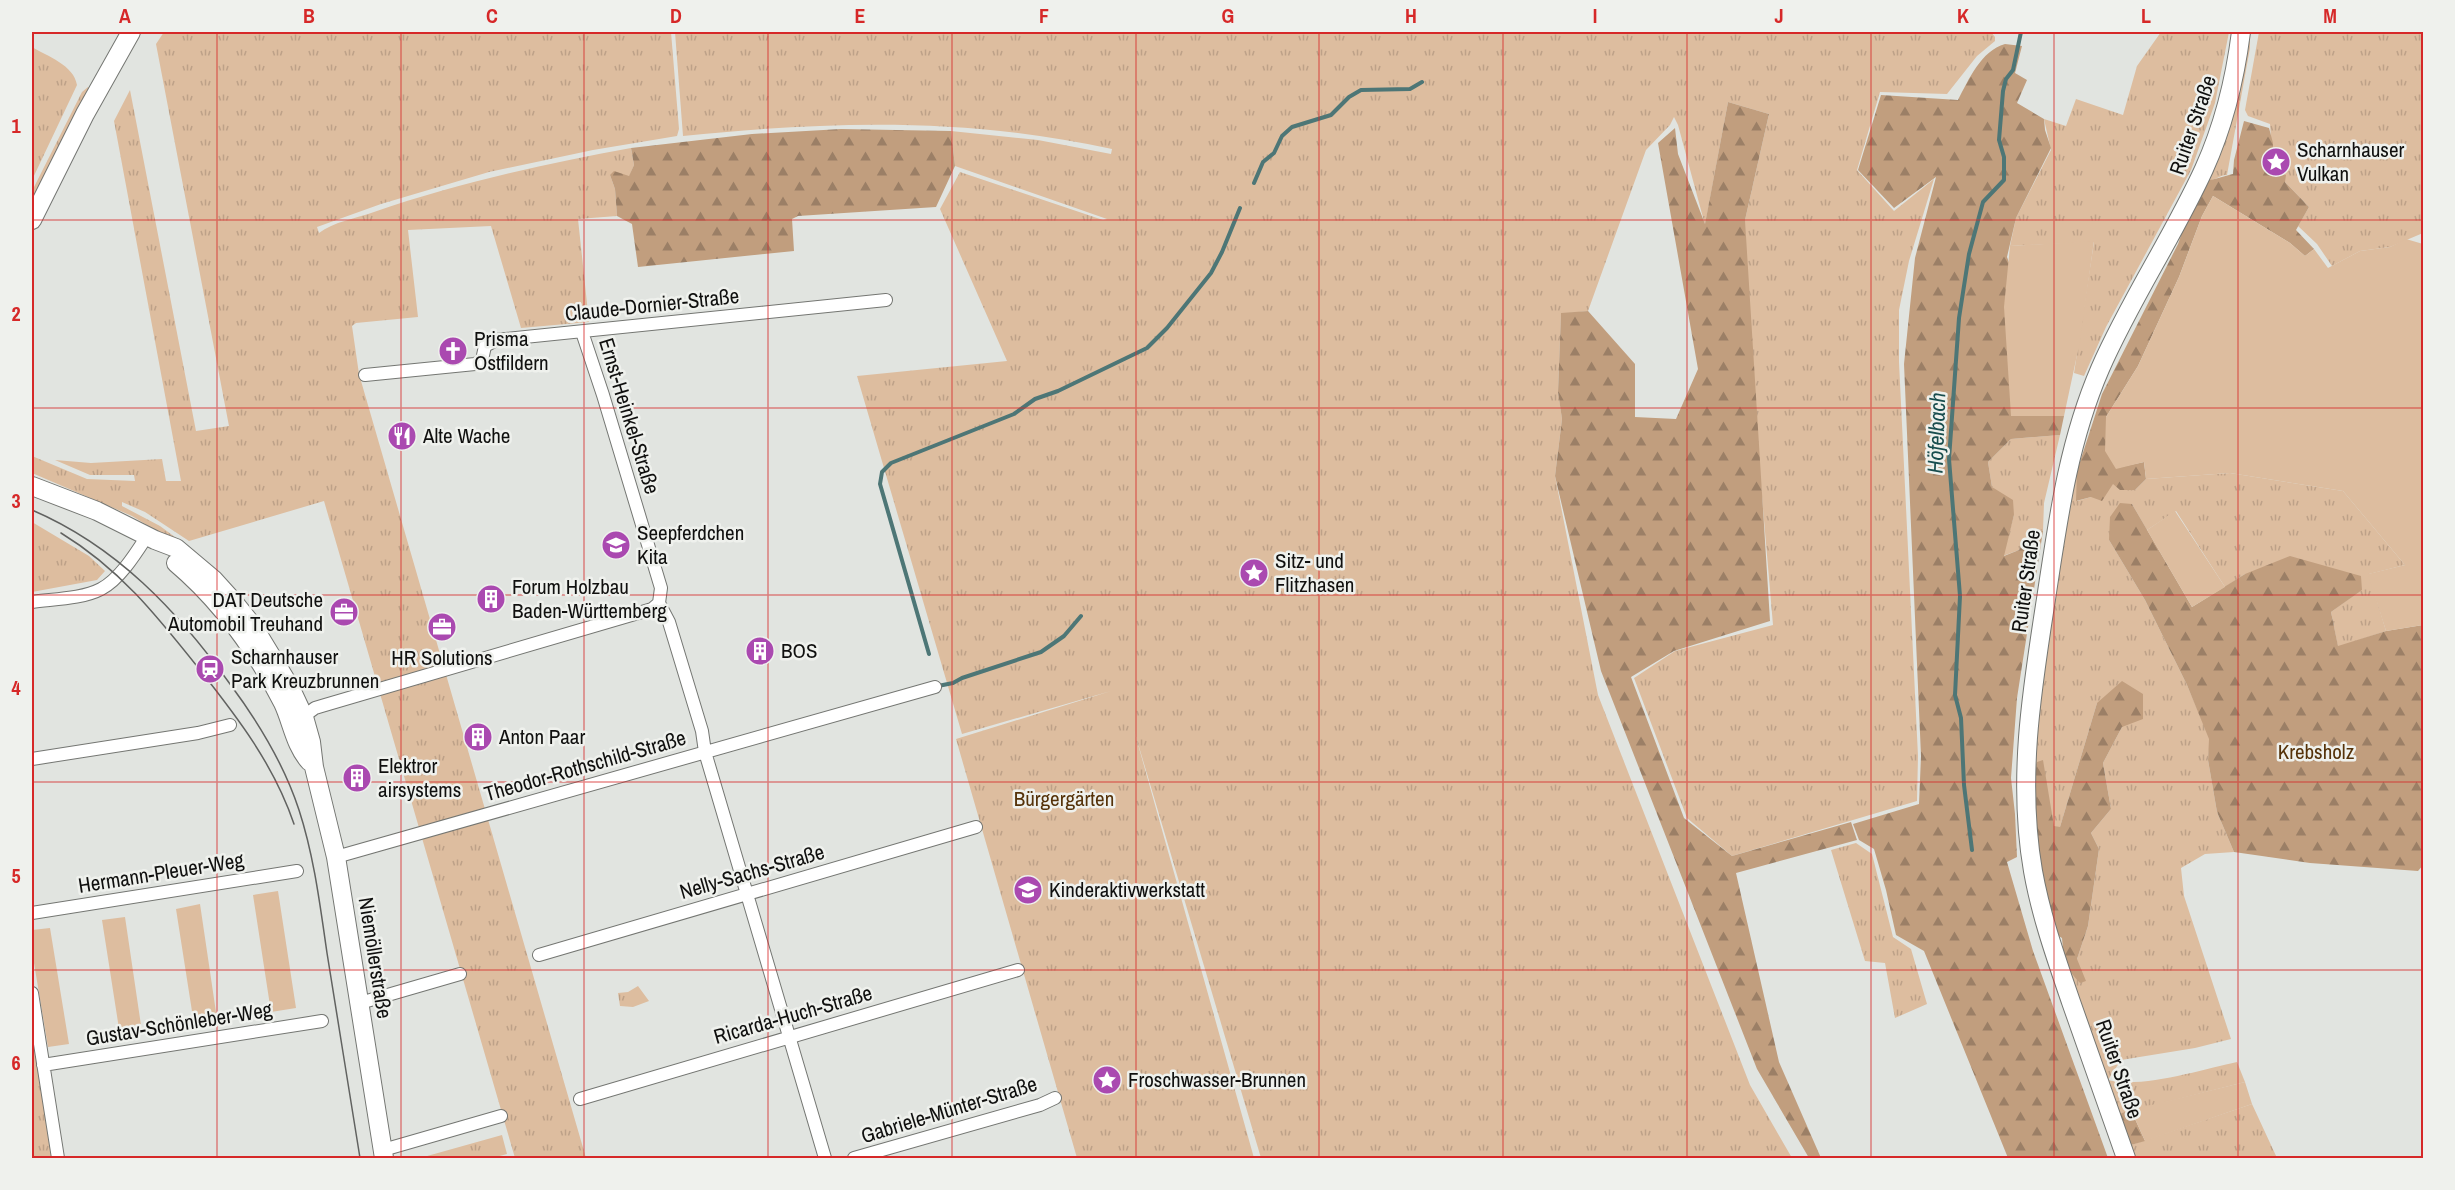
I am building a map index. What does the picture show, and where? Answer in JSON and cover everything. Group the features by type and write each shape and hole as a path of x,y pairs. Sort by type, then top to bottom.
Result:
{"main road":[{"path":"32,220 77,130 131,32"},
{"name":"Ruiter Straße","path":"2126,1158 2055,954 2039,899 2032,861 2026,801 2026,756 2030,715 2061,499 2077,429 2110,345 2192,194 2210,154 2228,100 2241,32"},
{"name":"Niemöllerstraße","path":"32,486 97,510 151,538 166,555 192,577 240,630 311,742 314,767 336,857 384,1154"}],"street":[{"name":"Claude-Dornier-Straße","path":"365,375 476,364 482,360 485,346 492,341 886,300"},
{"name":"Ernst-Heinkel-Straße","path":"582,332 660,588 660,603 669,622 702,730 705,752"},
{"path":"32,602 90,593 101,589 114,579 151,538"},
{"path":"297,720 315,708 652,609 660,603"},
{"name":"Theodor-Rothschild-Straße","path":"336,857 935,687"},
{"path":"32,759 198,733 230,725"},
{"name":"Theodor-Rothschild-Straße","path":"705,752 825,1158"},
{"name":"Nelly-Sachs-Straße","path":"539,955 976,827"},
{"name":"Hermann-Pleuer-Weg","path":"32,913 297,871"},
{"name":"Ricarda-Huch-Straße","path":"580,1099 1018,970"},
{"path":"360,1003 460,974"},
{"path":"32,993 58,1158"},
{"name":"Gustav-Schönleber-Weg","path":"43,1065 322,1021"},
{"name":"Gabriele-Münter-Straße","path":"854,1158 1040,1105 1055,1098"},
{"path":"384,1154 501,1116"}],"green space":[{"path":"164,32 671,32 679,129 677,136 593,150 489,172 381,204 317,227 319,233 345,221 469,183 631,148 634,165 629,177 610,175 615,189 617,216 578,219 589,322 521,328 491,226 408,230 418,317 356,323 352,326 359,374 586,1158 515,1158 324,501 189,541 145,512 122,502 122,506 160,526 183,543 173,541 132,516 32,473 32,456 87,479 135,481 134,475 90,475 55,460 91,463 162,459 166,481 181,481 114,121 130,90 196,431 229,426 156,44"},
{"name":"Bürgergärten","path":"675,32 1991,32 1995,41 1977,56 1947,94 1880,92 1857,170 1894,211 1934,179 1909,261 1899,310 1899,362 1918,756 1917,801 1732,856 1687,818 1634,678 1675,651 1773,625 1746,310 1745,220 1769,114 1728,102 1705,225 1674,117 1670,125 1646,150 1588,311 1561,314 1558,391 1562,419 1555,476 1598,695 1750,1085 1792,1158 1261,1158 1134,730 1254,1158 1077,1158 956,739 1111,691 962,734 857,376 1007,361 940,209 960,172 1103,220 1107,219 955,166 951,131 1038,140 1111,154 1112,149 1003,131 898,125 792,127 683,136"},
{"path":"2161,32 2229,32 2215,103 2191,170 2106,327 2084,376 2074,373 2094,242 2010,246 2016,218 2051,150 2044,119 2066,126 2076,99 2123,115 2137,66"},
{"path":"2259,32 2423,32 2423,233 2390,247 2360,251 2332,266 2317,244 2298,226 2309,207 2285,182 2285,175 2273,168 2270,124 2248,116 2245,110"},
{"path":"2246,40 2250,41 2250,48 2227,175 2205,180"},
{"path":"2005,44 2022,46 2015,73 2027,80 2017,103 2044,119 2051,148 2016,218 2007,257 2064,416 2060,435 2011,439 1988,462 1992,487 2013,500 2014,515 2004,556 2019,550 2033,528 2043,531 2017,698 2011,778 2017,857 2007,862 2033,951 2108,1158 2008,1158 1924,951 1896,935 1874,849 1859,840 1853,824 1919,804 1921,756 1904,364 1915,258 1936,177 1894,208 1858,170 1881,95 1958,100 1982,59"},
{"path":"32,47 71,72 77,85 32,180"},
{"path":"88,87 32,207 32,191 82,92"},
{"path":"1728,102 1769,114 1745,220 1770,621 1674,651 1631,677 1684,818 1732,856 1851,822 1857,840 1736,873 1779,1062 1821,1158 1809,1158 1757,1069 1601,671 1555,476 1562,419 1558,392 1561,313 1588,311 1635,364 1635,417 1676,419 1698,369 1658,143 1675,128 1678,154 1705,224"},
{"path":"2244,121 2269,128 2273,143 2273,168 2286,175 2285,182 2309,207 2296,230 2314,249 2305,256 2290,243 2213,196 2202,216 2179,277 2138,366 2106,417 2116,468 2144,462 2146,479 2135,490 2120,490 2113,484 2102,501 2091,497 2076,501 2077,471 2102,394 2178,244 2190,210 2205,180 2233,174 2234,160"},
{"path":"841,129 951,131 955,166 936,207 798,216 792,219 794,251 638,267 632,224 617,216 615,189 610,175 614,171 629,176 634,165 631,148 752,134"},
{"path":"2213,196 2290,243 2305,256 2314,249 2328,268 2360,251 2390,247 2406,239 2423,244 2423,625 2386,631 2368,574 2405,565 2343,491 2230,473 2146,479 2144,462 2116,469 2105,451 2106,417 2138,366 2179,277 2202,216"},
{"path":"2094,241 2080,341 2064,416 2011,416 2004,307 2010,246"},
{"path":"2060,435 2044,503 2043,531 2033,528 2019,550 2003,556 2014,515 1992,487 1988,462 2011,439"},
{"path":"2077,471 2077,501 2091,497 2113,483 2135,490 2146,479 2230,473 2343,491 2405,565 2369,574 2386,631 2338,647 2331,612 2361,590 2245,574 2225,587 2176,511 2147,530 2132,504 2109,540 2145,600 2187,685 2210,739 2208,760 2217,812 2234,852 2205,854 2181,868 2184,896 2231,1039 2195,1048 2121,1060 2108,1080 2137,1082 2154,1080 2237,1062 2245,1082 2119,1114 2068,969 2077,959 2088,926 2099,849 2091,833 2111,809 2103,763 2122,727 2097,703 2060,827 2054,827 2030,778 2046,641"},
{"name":"Krebsholz","path":"2120,503 2132,504 2192,607 2245,574 2290,556 2361,576 2362,590 2331,612 2338,646 2386,631 2423,625 2424,864 2418,871 2310,863 2234,852 2217,812 2208,760 2209,739 2187,685 2145,600 2109,540 2110,517"},
{"path":"2175,511 2225,587 2192,607 2147,530"},
{"path":"32,522 89,556 105,571 97,580 32,592"},
{"path":"2122,681 2143,694 2143,719 2122,727 2103,763 2111,809 2091,833 2099,849 2088,926 2077,959 2086,981 2080,983 2066,963 2062,938 2057,935 2044,895 2030,779 2037,762 2043,760 2054,826 2060,827 2097,703"},
{"path":"1856,843 1872,854 1893,937 1911,949 1927,1004 1895,1018 1885,963 1865,961 1831,850"},
{"path":"278,891 296,1008 271,1012 253,895"},
{"path":"200,904 217,1019 194,1024 176,909"},
{"path":"125,917 142,1032 120,1035 102,920"},
{"path":"50,928 69,1044 48,1047 32,951 32,930"},
{"path":"638,986 649,1001 633,1007 620,1006 618,993 628,992"},
{"path":"32,1021 53,1158 34,1158"},
{"path":"2245,1082 2252,1104 2145,1141 2131,1110"},
{"path":"2252,1104 2277,1158 2135,1158 2131,1145"},
{"path":"2131,1110 2145,1141 2131,1145 2119,1114"},
{"path":"502,1135 507,1154 492,1158 420,1158"}],"waterway":[{"name":"Höfelbach","path":"1972,850 1964,785 1961,718 1955,695 1960,596 1949,459 1959,318 1969,254 1983,202 2004,180 2004,157 1999,140 2003,91 2006,79 2013,70 2021,32"},
{"path":"1254,183 1263,162 1274,153 1282,136 1292,127 1331,115 1349,97 1361,90 1410,89 1422,82"},
{"path":"929,654 880,484 882,472 891,463 1014,414 1035,399 1058,391 1147,348 1167,328 1211,273 1240,208"},
{"path":"938,686 953,683 1041,652 1064,636 1081,616"}],"tram line":[{"path":"32,510 91,542 118,561 166,606 189,631 230,684 261,729 278,760 299,810 313,863 360,1158"},
{"path":"61,533 102,562 120,578 153,612 184,650 254,743 286,802 294,824"}],"place":[{"name":"Scharnhauser Vulkan","path":"2276,162"},
{"name":"Prisma Ostfildern","path":"453,351"},
{"name":"Alte Wache","path":"402,436"},
{"name":"Seepferdchen Kita","path":"616,545"},
{"name":"Sitz- und Flitzhasen","path":"1254,573"},
{"name":"Forum Holzbau Baden-Württemberg","path":"491,599"},
{"name":"DAT Deutsche Automobil Treuhand","path":"344,612"},
{"name":"HR Solutions","path":"442,627"},
{"name":"BOS","path":"760,651"},
{"name":"Scharnhauser Park Kreuzbrunnen","path":"210,669"},
{"name":"Anton Paar","path":"478,737"},
{"name":"Elektror airsystems","path":"357,778"},
{"name":"Kinderaktivwerkstatt","path":"1028,890"},
{"name":"Froschwasser-Brunnen","path":"1107,1080"}]}
